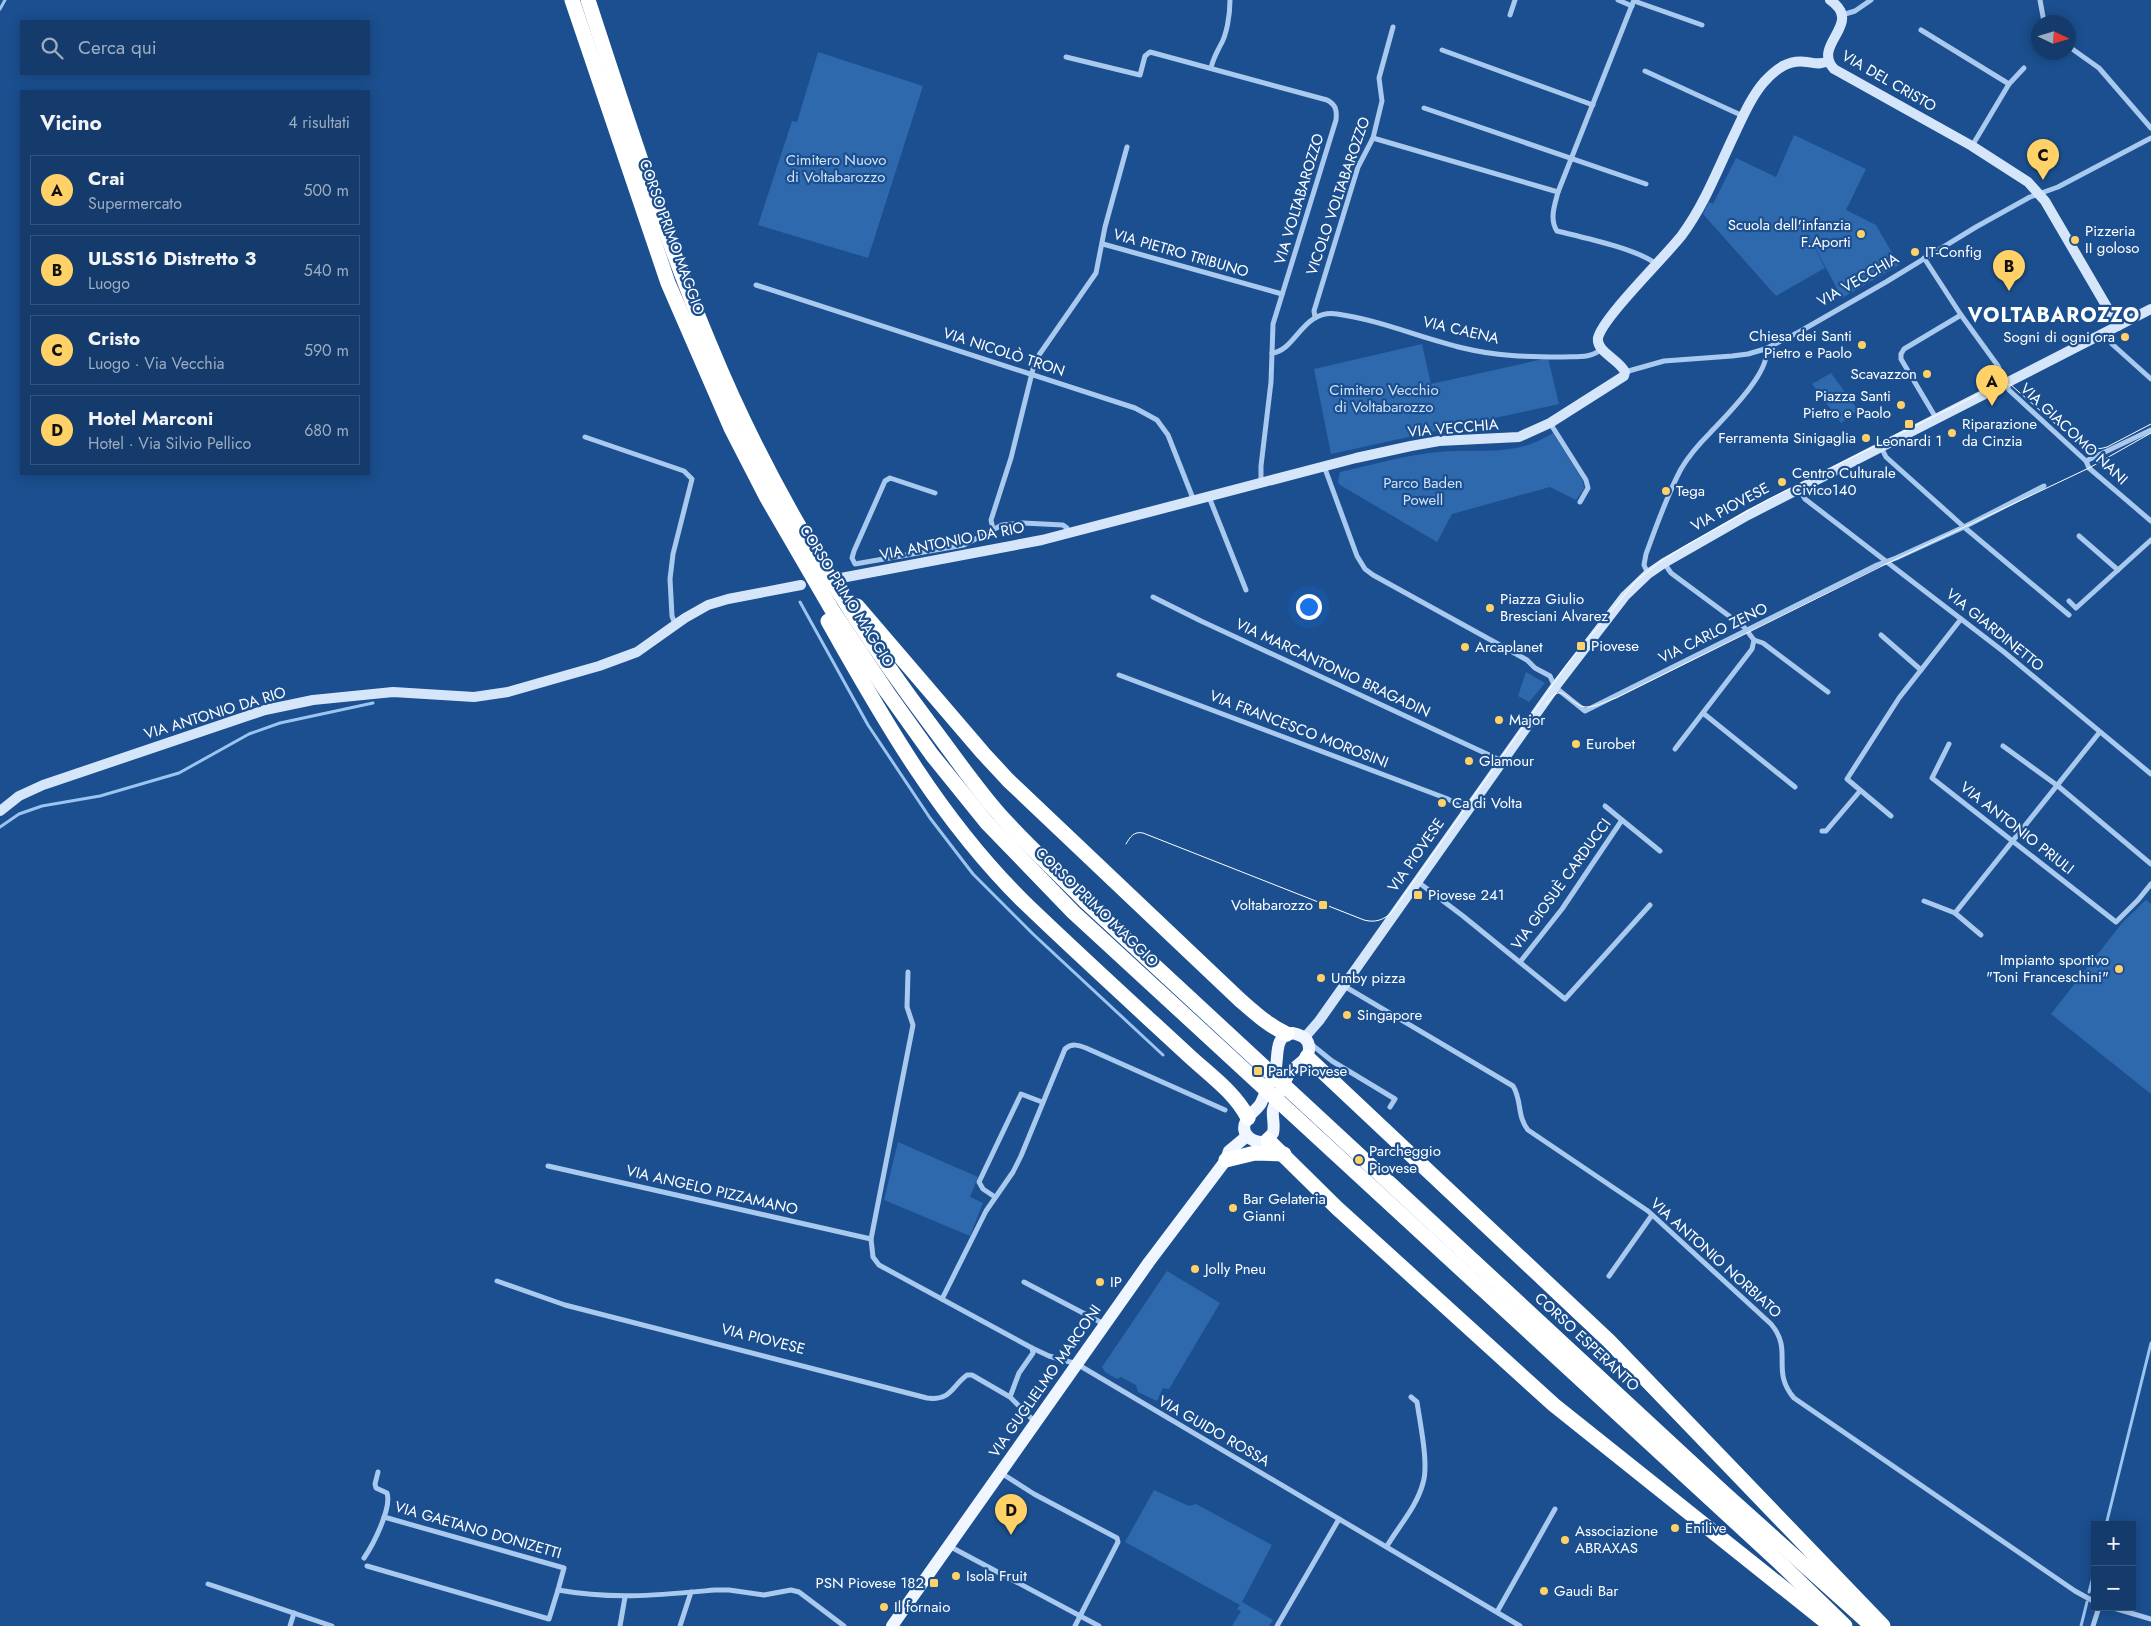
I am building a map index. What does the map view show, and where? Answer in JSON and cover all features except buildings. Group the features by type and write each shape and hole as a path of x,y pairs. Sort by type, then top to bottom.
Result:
{"highway":[{"name":"CORSO PRIMO MAGGIO","path":"572,0 668,283 731,428 781,507 993,819 1085,901 1276,1088"},
{"name":"CORSO PRIMO MAGGIO","path":"588,0 683,279 781,507"},
{"path":"781,507 850,597 1001,773 1240,1000 1261,1018 1287,1034"},
{"path":"781,507 804,578 868,692 926,784 956,826 1024,902 1196,1063 1236,1096 1248,1118"},
{"path":"1306,1045 1609,1341 1883,1626"},
{"name":"CORSO ESPERANTO","path":"1276,1088 1460,1258 1845,1626"},
{"path":"1268,1140 1337,1208 1554,1405 1831,1626"},
{"path":"1226,1160 1255,1153 1284,1154"},
{"name":"CORSO ESPERANTO","path":"1460,1258 1872,1626"}],"main road":[{"path":"1268,1140 1254,1142 1247,1136 1244,1127 1248,1118 1260,1105 1275,1072 1280,1040 1287,1034 1300,1034 1306,1045"},
{"name":"VIA PIOVESE","path":"1268,1140 1274,1128 1274,1110 1288,1077 1306,1045"},
{"name":"VIA GUGLIELMO MARCONI","path":"892,1626 1180,1218 1226,1160 1229,1151 1247,1136"}],"street":[{"path":"1211,68 1216,52 1221,46 1229,16 1230,0"},
{"path":"1510,15 1515,0"},
{"path":"1618,0 1634,2 1702,25"},
{"path":"1830,0 1837,5 1842,15 1855,12 1871,0"},
{"path":"2040,0 2043,15"},
{"path":"1634,2 1558,192 1553,214 1553,224 1557,231 1607,244 1646,258 1656,264"},
{"name":"VIA DEL CRISTO","path":"1842,15 1840,28 1828,50 1828,61 1834,69 2016,172 2040,193 2118,326"},
{"name":"VICOLO VOLTABAROZZO","path":"1315,317 1314,311 1339,224 1358,167 1373,138 1382,101 1379,78 1393,27"},
{"path":"1921,30 2009,84"},
{"path":"1442,50 1593,105"},
{"name":"VIA VOLTABAROZZO","path":"1066,57 1140,75 1145,56 1150,52 1327,100 1334,104 1337,111 1336,120 1273,324 1261,483"},
{"path":"2076,52 2099,68 2151,128"},
{"path":"1625,372 1618,361 1601,349 1598,339 1600,332 1614,313 1682,235 1694,216 1743,116 1764,82 1782,66 1796,61 1821,64 1828,61"},
{"path":"1972,146 2009,84 2024,68"},
{"path":"1644,71 1743,116"},
{"path":"1424,108 1646,184"},
{"path":"1373,138 1558,192"},
{"name":"VIA VECCHIA","path":"1356,458 1426,443 1519,437 1550,423 1622,378 1625,372 1664,361 1732,356 1764,349 1799,332 2030,197 2058,187 2151,138"},
{"name":"VIA PIETRO TRIBUNO","path":"993,528 991,520 1011,458 1032,374 1044,347 1093,278 1127,147"},
{"name":"VIA PIETRO TRIBUNO","path":"1103,244 1282,294"},
{"name":"VIA GIACOMO NANI","path":"1924,258 1961,315 1998,366 2009,390 2086,461 2089,468 2151,521"},
{"name":"VIA NICOLÒ TRON","path":"756,285 1135,408 1156,420 1168,434 1194,501"},
{"name":"VIA PIOVESE","path":"1306,1045 1319,1021 1555,687 1625,596 1648,574 1719,530 2151,309"},
{"name":"VIA CAENA","path":"1315,317 1330,313 1357,318 1457,347 1508,356 1590,356 1601,349"},
{"path":"1936,418 1901,359 1901,354 1904,349 1961,315"},
{"path":"1272,352 1276,352 1285,346 1315,317"},
{"path":"2106,331 2112,344 2151,379"},
{"path":"1648,574 1644,566 1646,554 1682,468 1709,433 1731,412 1753,382 1766,358 1764,349"},
{"path":"1550,423 1586,480 1588,488 1580,502"},
{"path":"2086,461 2151,430"},
{"path":"585,436 684,472 692,479 673,554 670,579 672,616 675,624"},
{"path":"1880,446 1886,457 1964,527 2069,616"},
{"name":"VIA ANTONIO DA RIO","path":"841,578 986,551 1068,533 1356,458"},
{"path":"1324,466 1358,556 1365,569 1527,660 1553,679 1555,687"},
{"name":"VIA ANTONIO DA RIO","path":"935,493 890,478 885,481 854,551 852,558 855,564 964,545 973,542 993,528 1002,525 1023,523 1063,525 1067,528 1068,533"},
{"path":"1887,561 1964,527 2044,486"},
{"name":"VIA GIARDINETTO","path":"1799,489 1805,499 1962,618 2151,774"},
{"path":"1209,497 1246,590"},
{"path":"2079,536 2118,570"},
{"path":"2069,601 2076,608 2151,540"},
{"name":"VIA CARLO ZENO","path":"1555,687 1585,711 1887,561"},
{"path":"1664,563 1671,573 1748,630 1754,640 1763,643 1828,692"},
{"name":"VIA ANTONIO DA RIO","path":"0,811 19,796 42,784 265,710 313,700 360,694 393,692 474,697 508,692 624,657 649,645 675,624 708,605 728,599 801,585"},
{"name":"VIA MARCANTONIO BRAGADIN","path":"1153,597 1503,761"},
{"path":"1891,816 1847,779 1899,698 1962,618"},
{"path":"1881,635 1922,670"},
{"path":"1675,749 1752,649 1754,640"},
{"name":"VIA FRANCESCO MOROSINI","path":"1119,675 1448,798 1467,812"},
{"path":"1703,713 1795,787"},
{"path":"1955,913 2100,732"},
{"name":"VIA ANTONIO PRIULI","path":"1948,744 1932,778 2116,922 2151,884"},
{"path":"2003,746 2058,786 2151,864"},
{"path":"1822,831 1826,831 1860,790"},
{"name":"VIA GIOSUÈ CARDUCCI","path":"1605,806 1660,851"},
{"name":"VIA GIOSUÈ CARDUCCI","path":"1520,962 1562,909 1622,820"},
{"name":"VIA GIOSUÈ CARDUCCI","path":"1417,882 1463,916 1565,999 1650,905"},
{"path":"1924,901 1955,913 1981,935"},
{"path":"908,972 907,1007 913,1026 871,1240 873,1257 879,1265 1032,1348 1049,1356 1077,1364"},
{"name":"VIA ANTONIO NORBIATO","path":"1344,986 1513,1086 1517,1093 1523,1124 1528,1130 1652,1215 1779,1333 1783,1354 1782,1376 1785,1388 1794,1398 2075,1591 2091,1600"},
{"path":"942,1299 995,1197 1022,1156 1064,1049 1070,1045 1077,1045 1225,1110"},
{"path":"1306,1045 1394,1099 1390,1107"},
{"path":"995,1197 983,1189 979,1182 1021,1094 1042,1102"},
{"name":"VIA ANGELO PIZZAMANO","path":"548,1166 871,1240"},
{"path":"1609,1276 1652,1215"},
{"name":"VIA PIOVESE","path":"497,1281 565,1305 927,1398 935,1399 949,1395 967,1374 978,1377 1010,1397 1035,1422"},
{"path":"1024,1282 1104,1324"},
{"path":"1010,1397 1019,1373 1034,1353 1032,1348"},
{"name":"VIA GUIDO ROSSA","path":"1077,1364 1121,1392 1339,1518 1520,1626"},
{"path":"1386,1546 1414,1505 1424,1483 1425,1466 1420,1420 1417,1402 1411,1397"},
{"name":"VIA GAETANO DONIZETTI","path":"378,1472 376,1488 387,1493 388,1497 384,1517 564,1568 558,1590"},
{"path":"1001,1472 1034,1494 1117,1538 1118,1542 1075,1626"},
{"path":"1496,1612 1555,1509"},
{"path":"364,1558 384,1517"},
{"path":"1277,1626 1339,1518"},
{"path":"949,1546 1099,1626"},
{"path":"367,1566 549,1620 558,1590 586,1595 625,1597 729,1590 764,1595 791,1590 805,1596 844,1626"},
{"path":"208,1584 332,1626"},
{"path":"680,1626 691,1592"},
{"path":"620,1626 625,1597"},
{"path":"2093,1626 2098,1611"},
{"path":"2124,1611 2151,1619"},
{"path":"290,1626 294,1613"},
{"path":"308,1626 311,1619"}],"green space":[{"name":"Cimitero Nuovo di Voltabarozzo","path":"818,52 923,86 868,258 758,225 792,121 797,122"},
{"path":"1794,135 1866,169 1846,210 1876,225 1899,265 1842,298 1803,225 1825,268 1776,296 1703,214 1709,202 1713,204 1736,158 1776,177"},
{"name":"Cimitero Vecchio di Voltabarozzo","path":"1422,344 1431,384 1548,358 1559,404 1331,454 1314,369"},
{"path":"1831,373 1858,410 1841,423 1812,384"},
{"name":"Parco Baden Powell","path":"1553,433 1583,481 1584,489 1576,500 1550,487 1452,514 1437,542 1340,485 1338,482 1340,472 1389,460 1438,452 1511,449 1538,441"},
{"path":"1526,672 1545,683 1529,702 1518,696"},
{"name":"Impianto sportivo \"Toni Franceschini\"","path":"2146,900 2151,904 2151,1094 2051,1014 2122,923"},
{"path":"898,1142 978,1177 970,1197 983,1203 970,1236 884,1200"},
{"path":"1167,1271 1220,1303 1169,1389 1163,1388 1157,1401 1138,1392 1136,1385 1121,1377 1117,1379 1105,1372 1102,1367"},
{"path":"1154,1490 1189,1506 1196,1504 1272,1545 1242,1602 1273,1620 1269,1626 1232,1626 1241,1611 1237,1609 1240,1605 1125,1542"}],"waterway":[{"path":"0,9 5,0"},
{"path":"800,602 868,725 930,818 973,874 1033,934 1163,1055"},
{"path":"0,827 19,814 42,806 100,796 179,773 249,734 280,723 373,703"},
{"path":"2107,1521 2151,1343"},
{"path":"2089,1592 2091,1585"},
{"path":"2081,1626 2087,1602"}],"tram line":[{"path":"1126,844 1135,834 1143,833 1364,920 1376,921 1383,919 1392,912 1568,663 1636,581 1661,561 1767,500 2001,383 2011,385 2075,441 2090,448 2107,447 2151,424"},
{"path":"1546,704 1552,697 1560,693 1585,707 1594,706 1616,698 1882,566 2089,468 2151,433"}],"place":[{"name":"Cristo","path":"2043,180"},
{"name":"Scuola dell'infanzia F.Aporti","path":"1861,234"},
{"name":"Pizzeria II goloso","path":"2075,240"},
{"name":"IT-Config","path":"1915,252"},
{"name":"ULSS16 Distretto 3","path":"2009,291"},
{"name":"Sogni di ogni ora","path":"2125,337"},
{"name":"Chiesa dei Santi Pietro e Paolo","path":"1862,345"},
{"name":"Scavazzon","path":"1927,374"},
{"name":"Piazza Santi Pietro e Paolo","path":"1901,405"},
{"name":"Crai","path":"1992,406"},
{"name":"Leonardi 1","path":"1909,424"},
{"name":"Riparazione da Cinzia","path":"1952,433"},
{"name":"Ferramenta Sinigaglia","path":"1866,438"},
{"name":"Centro Culturale Civico140","path":"1782,482"},
{"name":"Tega","path":"1666,491"},
{"name":"Piazza Giulio Bresciani Alvarez","path":"1490,608"},
{"name":"Piovese","path":"1581,646"},
{"name":"Arcaplanet","path":"1465,647"},
{"name":"Major","path":"1499,720"},
{"name":"Eurobet","path":"1576,744"},
{"name":"Glamour","path":"1469,761"},
{"name":"Ca di Volta","path":"1442,803"},
{"name":"Piovese 241","path":"1418,895"},
{"name":"Voltabarozzo","path":"1323,905"},
{"name":"Impianto sportivo \"Toni Franceschini\"","path":"2119,969"},
{"name":"Umby pizza","path":"1321,978"},
{"name":"Singapore","path":"1347,1015"},
{"name":"Park Piovese","path":"1258,1071"},
{"name":"Parcheggio Piovese","path":"1359,1160"},
{"name":"Bar Gelateria Gianni","path":"1233,1208"},
{"name":"Jolly Pneu","path":"1195,1269"},
{"name":"IP","path":"1100,1282"},
{"name":"Enilive","path":"1675,1528"},
{"name":"Hotel Marconi","path":"1011,1535"},
{"name":"Associazione ABRAXAS","path":"1565,1540"},
{"name":"Isola Fruit","path":"956,1576"},
{"name":"PSN Piovese 182","path":"934,1583"},
{"name":"Gaudi Bar","path":"1544,1591"},
{"name":"Il fornaio","path":"884,1607"}],"district":[{"name":"VOLTABAROZZO","path":"2054,315"}]}
